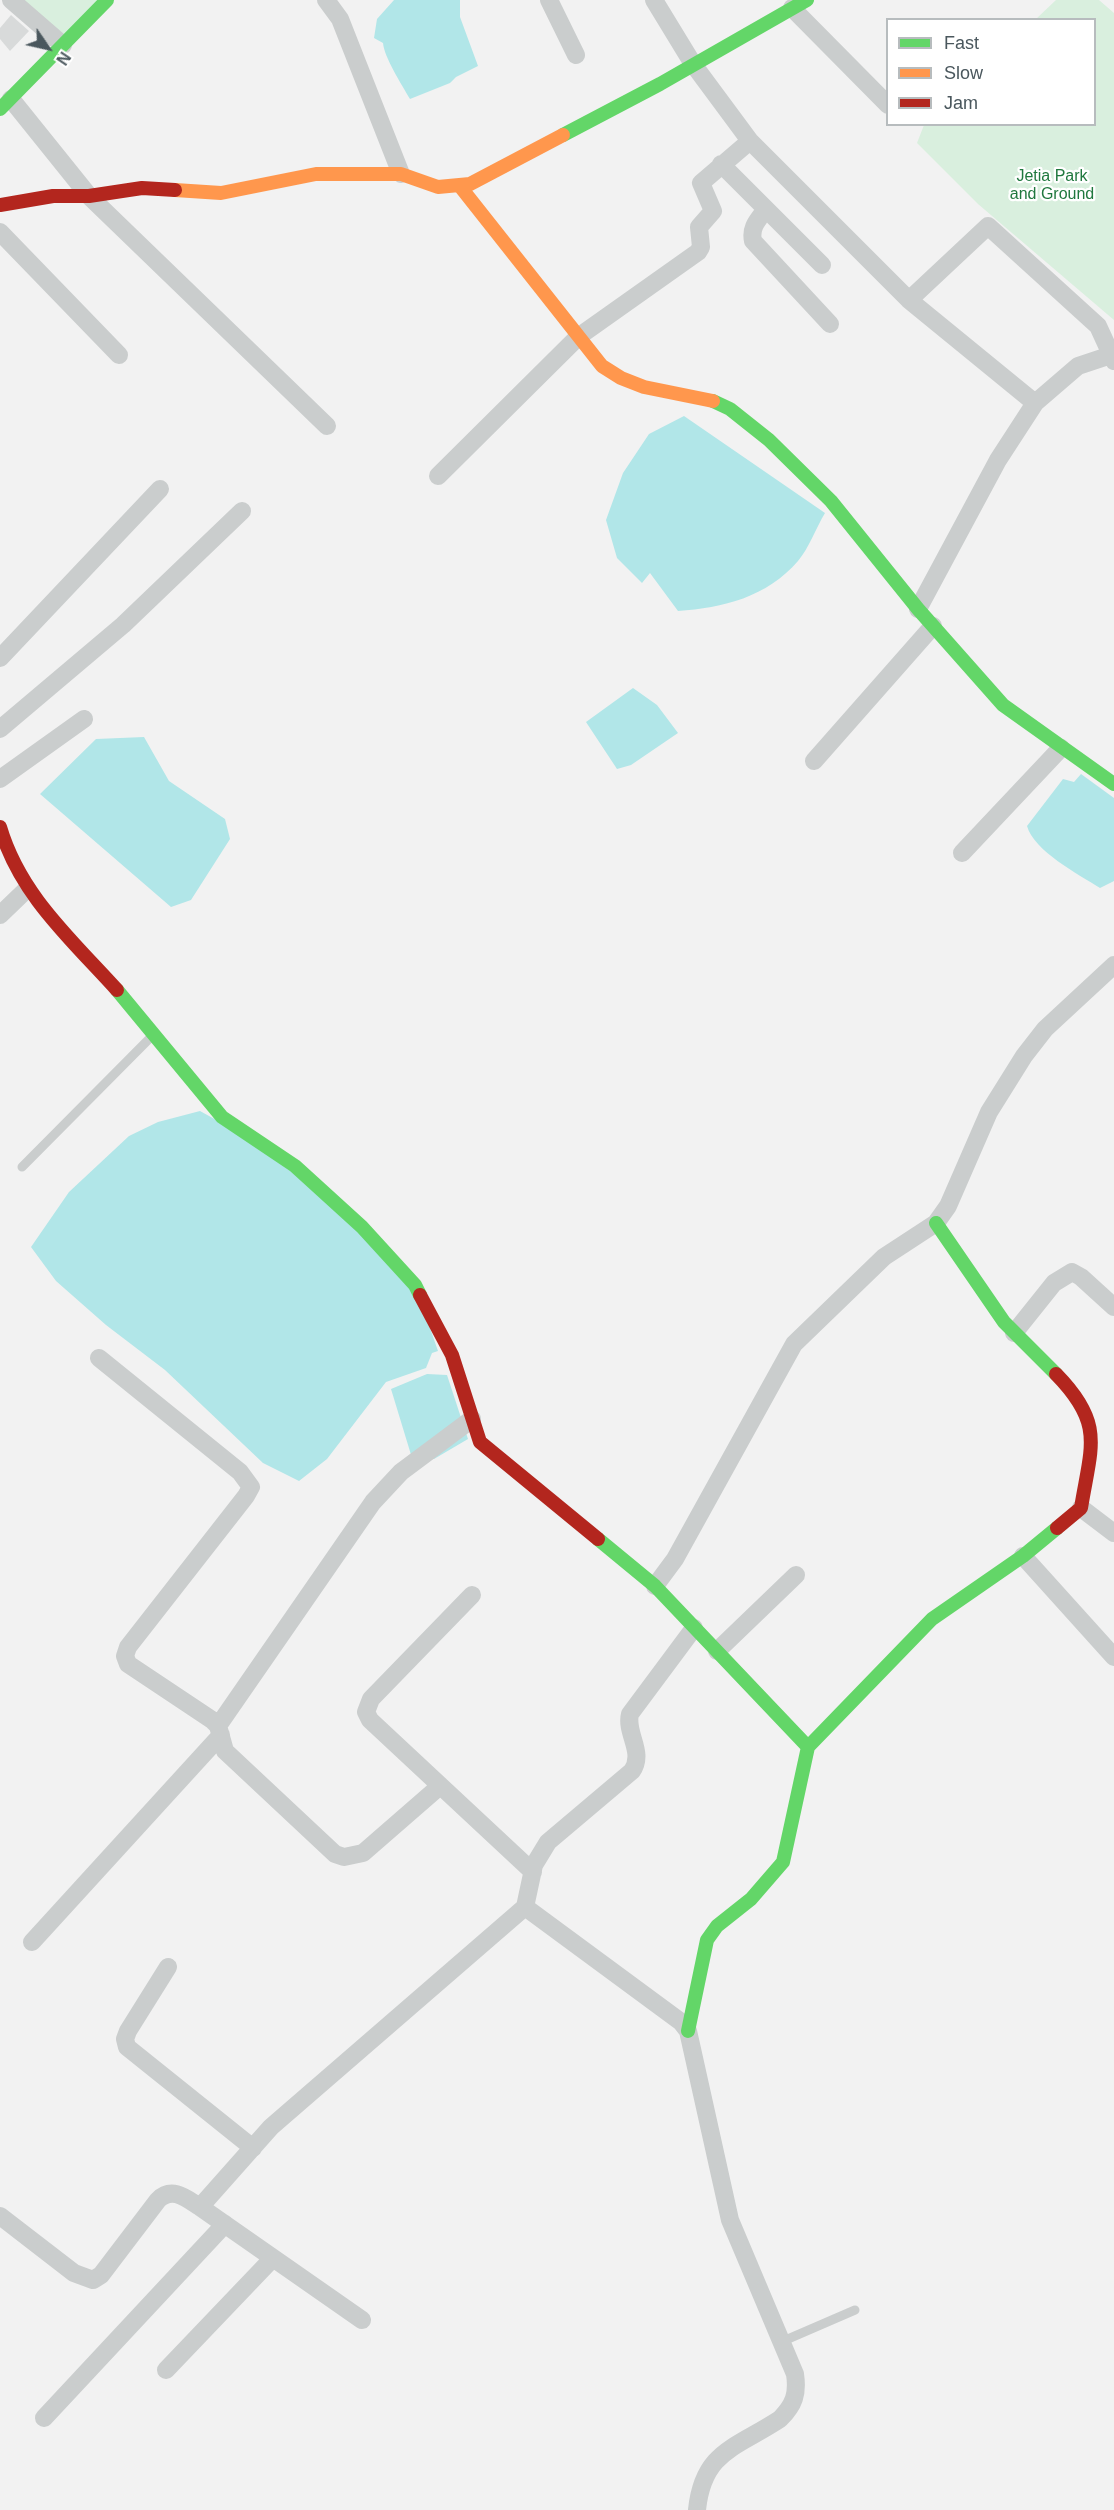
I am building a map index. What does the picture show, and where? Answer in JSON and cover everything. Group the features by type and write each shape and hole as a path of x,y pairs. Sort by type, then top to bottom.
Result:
{"street":[{"path":"11,0 63,45"},
{"path":"107,0 5,104 90,196 327,426"},
{"path":"326,0 340,19 401,174"},
{"path":"549,0 576,55"},
{"path":"654,0 693,64 750,141 909,300 1035,404"},
{"path":"0,206 53,196 90,196 142,188 221,193 316,174 401,174 438,187 470,184 660,84 799,4 886,103"},
{"path":"438,476 578,337 698,252 701,247 699,227 713,211 701,183 750,141"},
{"path":"721,164 822,265"},
{"path":"459,185 602,366 621,378 644,387 708,399 730,409 754,428 831,501 918,609 1003,705 1114,784"},
{"path":"766,209 751,232 753,241 830,324"},
{"path":"909,300 988,226 1098,326 1113,357 1077,366 1035,404 998,460 918,609"},
{"path":"0,232 119,355"},
{"path":"0,658 160,489"},
{"path":"0,729 123,625 242,511"},
{"path":"813,760 933,626"},
{"path":"0,779 84,719"},
{"path":"962,853 1061,747"},
{"path":"0,827 8,855 27,889 155,1033 222,1117 295,1167 362,1227 415,1285 452,1355 480,1442 655,1586 808,1747"},
{"path":"0,915 27,889"},
{"path":"655,1586 675,1559 794,1344 884,1257 936,1222 948,1206 989,1112 1024,1056 1045,1029 1114,965"},
{"path":"698,2510 700,2487 713,2463 780,2419 795,2399 795,2374 726,2209 688,2031 707,1940 717,1926 751,1899 783,1862 808,1747 932,1619 1023,1557 1081,1508 1092,1440 1091,1425 1086,1411 1075,1395 997,1313 936,1222"},
{"path":"1014,1333 1054,1283 1072,1272 1081,1277 1114,1307"},
{"path":"99,1358 240,1472 251,1487 128,1647 125,1656 128,1664 220,1731 225,1751 335,1854 344,1857 363,1853 440,1786"},
{"path":"32,1942 220,1731 373,1502 400,1472 472,1419"},
{"path":"1081,1508 1114,1533"},
{"path":"1023,1557 1114,1658"},
{"path":"717,1651 796,1575"},
{"path":"472,1595 366,1706 370,1720 533,1872"},
{"path":"200,2207 281,2118 525,1907 540,1852 548,1842 637,1764 637,1752 628,1722 630,1714 694,1628"},
{"path":"525,1907 681,2022 688,2031"},
{"path":"168,1967 128,2031 124,2039 127,2047 253,2148"},
{"path":"0,2216 74,2273 93,2280 101,2275 165,2193 173,2193 200,2207 362,2320"},
{"path":"44,2418 225,2224"},
{"path":"166,2370 273,2258"}],"lane":[{"path":"22,1167 155,1033"},
{"path":"781,2342 855,2310"}],"green space":[{"path":"11,0 107,0 63,45"},
{"name":"Jetia Park and Ground","path":"1056,0 1099,0 1114,13 1114,320 978,204 917,143 924,126 1096,126 1096,18 1037,18"}],"water":[{"path":"394,0 460,0 460,17 478,66 456,77 450,83 410,99 390,63 383,43 374,38 377,19"},
{"path":"684,416 825,513 802,556 772,584 728,603 678,611 650,573 642,583 617,558 606,520 623,473 649,434"},
{"path":"633,688 657,705 678,733 631,765 617,769 586,722"},
{"path":"144,737 169,781 225,819 230,839 191,900 171,907 40,794 96,739"},
{"path":"1081,774 1114,798 1114,881 1100,888 1047,853 1031,835 1027,826 1063,779 1074,782"},
{"path":"200,1111 267,1148 415,1285 438,1351 432,1353 426,1368 386,1382 327,1459 299,1481 263,1463 165,1370 106,1325 56,1281 31,1247 69,1192 129,1136 158,1122"},
{"path":"427,1374 447,1375 468,1439 434,1459 412,1458 391,1389"}],"building":[{"path":"11,15 29,31 10,51 0,39 0,28"}],"traffic: fast":[{"path":"0,109 107,0"},
{"path":"563,135 660,84 807,0"},
{"path":"713,401 730,409 769,440 831,501 918,609 1003,705 1114,784"},
{"path":"117,990 222,1117 295,1166 362,1227 415,1285 420,1295"},
{"path":"936,1223 1004,1322 1056,1374"},
{"path":"688,2031 707,1940 717,1926 751,1899 783,1862 808,1747 932,1619 1023,1556 1057,1528"},
{"path":"598,1539 655,1586 808,1747"}],"traffic: slow":[{"path":"175,190 221,193 316,174 401,174 438,187 470,184 563,135"},
{"path":"459,185 602,366 621,378 644,387 713,401"}],"traffic: jam":[{"path":"0,205 53,196 89,196 142,188 175,190"},
{"path":"0,827 20,874 34,895 65,934 117,990"},
{"path":"420,1295 452,1355 480,1442 598,1539"},
{"path":"1056,1374 1082,1407 1091,1436 1081,1508 1057,1528"}]}
